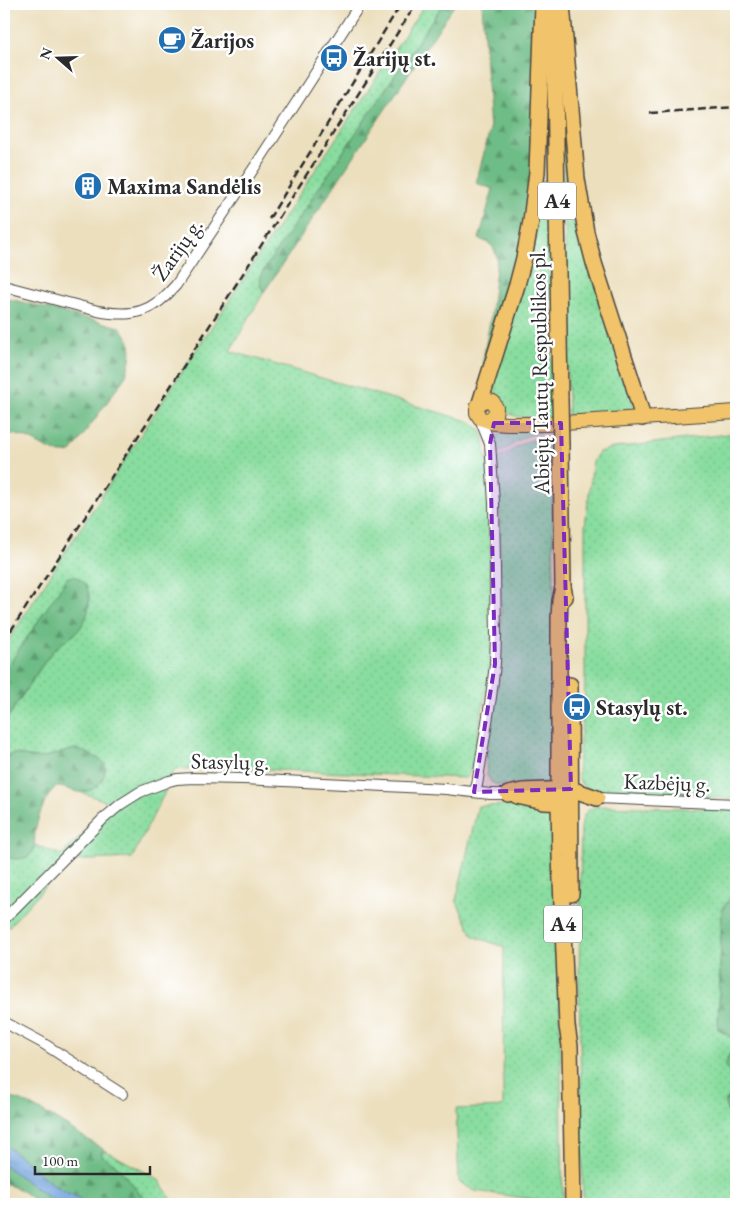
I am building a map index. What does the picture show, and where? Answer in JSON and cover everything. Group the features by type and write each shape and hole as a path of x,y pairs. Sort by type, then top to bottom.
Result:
{"highway":[{"path":"480,403 517,285 531,221 537,172 543,4"},
{"name":"Abiejų Tautų Respublikos pl.","path":"554,4 563,587 559,618 572,1026 570,1046 573,1204"},
{"path":"562,4 577,179 584,223 594,263 642,418"},
{"path":"508,794 530,799 565,796 597,798"}],"main road":[{"path":"480,403 490,401 495,405 491,417 507,417 521,424 736,412"}],"street":[{"name":"Žarijų g.","path":"4,286 111,314 131,314 149,308 167,296 256,165 360,4"},
{"path":"474,792 489,707 495,655 494,503 490,444 482,424 491,417"},
{"name":"Stasylų g.","path":"4,919 103,819 121,804 140,792 168,781 218,778 446,789 508,794"},
{"name":"Kazbėjų g.","path":"597,798 736,804"},
{"path":"4,1022 41,1042 122,1094"}],"highlighted area":[{"path":"494,423 561,423 571,789 474,792 495,664 490,444"}],"green space":[{"path":"425,4 443,4 262,273 260,286 264,292 230,351 468,421 481,431 484,439 489,480 492,636 490,669 471,769 468,776 465,778 206,767 174,770 132,858 68,861 4,932 4,857 15,859 31,854 35,845 61,855 114,804 80,792 91,790 100,783 75,749 42,758 17,754 4,755 4,723 52,651 63,641 74,635 68,577 4,672 4,647 164,399"},
{"path":"443,4 455,4 264,292 261,278 267,265"},
{"path":"482,4 537,4 533,158 525,232 485,368 483,360 491,315 497,258 491,246 479,239 493,189 476,183 490,130"},
{"path":"563,88 571,160 634,407 627,412 568,416"},
{"path":"549,180 552,418 518,417 509,414 498,402 496,376 541,181"},
{"path":"4,299 120,327 128,339 131,351 125,377 72,451 67,453 56,452 24,437 4,432"},
{"path":"504,430 552,430 524,437 506,449 495,453 495,440"},
{"path":"736,433 736,799 596,791 586,788 581,784 578,775 585,679 585,526 593,461 599,452 613,448"},
{"path":"552,436 556,771 553,777 545,784 497,785 491,782 487,775 486,762 501,649 499,496 496,460 524,443"},
{"path":"74,576 85,583 88,589 89,607 86,618 76,633 57,647 37,672 4,723 4,672 68,577"},
{"path":"75,749 105,763 102,780 96,787 83,792 55,787 39,817 35,830 34,848 31,854 21,859 4,857 4,755 17,754 42,758"},
{"path":"538,804 552,811 554,817 559,966 563,1204 538,1204 538,1200 475,1191 459,1182 456,1109 503,1107 504,947 473,936 456,900 478,806"},
{"path":"597,806 736,810 736,897 731,898 722,908 718,1029 735,1040 735,1046 728,1057 729,1072 736,1071 736,1100 727,1099 725,1104 736,1135 736,1204 583,1204 579,981 581,829 584,814"},
{"path":"736,897 736,1071 729,1072 725,1067 728,1057 735,1046 735,1040 718,1029 722,908 731,898"},
{"path":"4,1095 44,1112 106,1151 101,1152 103,1157 115,1164 149,1204 89,1204 52,1184 4,1144"},
{"path":"727,1099 736,1100 736,1135 725,1104"},
{"path":"106,1151 158,1179 175,1204 149,1204 115,1164 103,1157 100,1152"},
{"path":"4,1165 59,1204 39,1204 21,1190 4,1183"}],"water":[{"path":"4,1144 52,1184 89,1204 59,1204 52,1200 4,1165"}],"railway":[{"path":"269,219 401,4"},
{"path":"4,641 169,389 416,4"},
{"path":"650,113 736,107"}],"place":[{"name":"Žarijos","path":"172,40"},
{"name":"Žarijų st.","path":"334,58"},
{"name":"Maxima Sandėlis","path":"88,186"},
{"name":"Stasylų st.","path":"577,707"}]}
